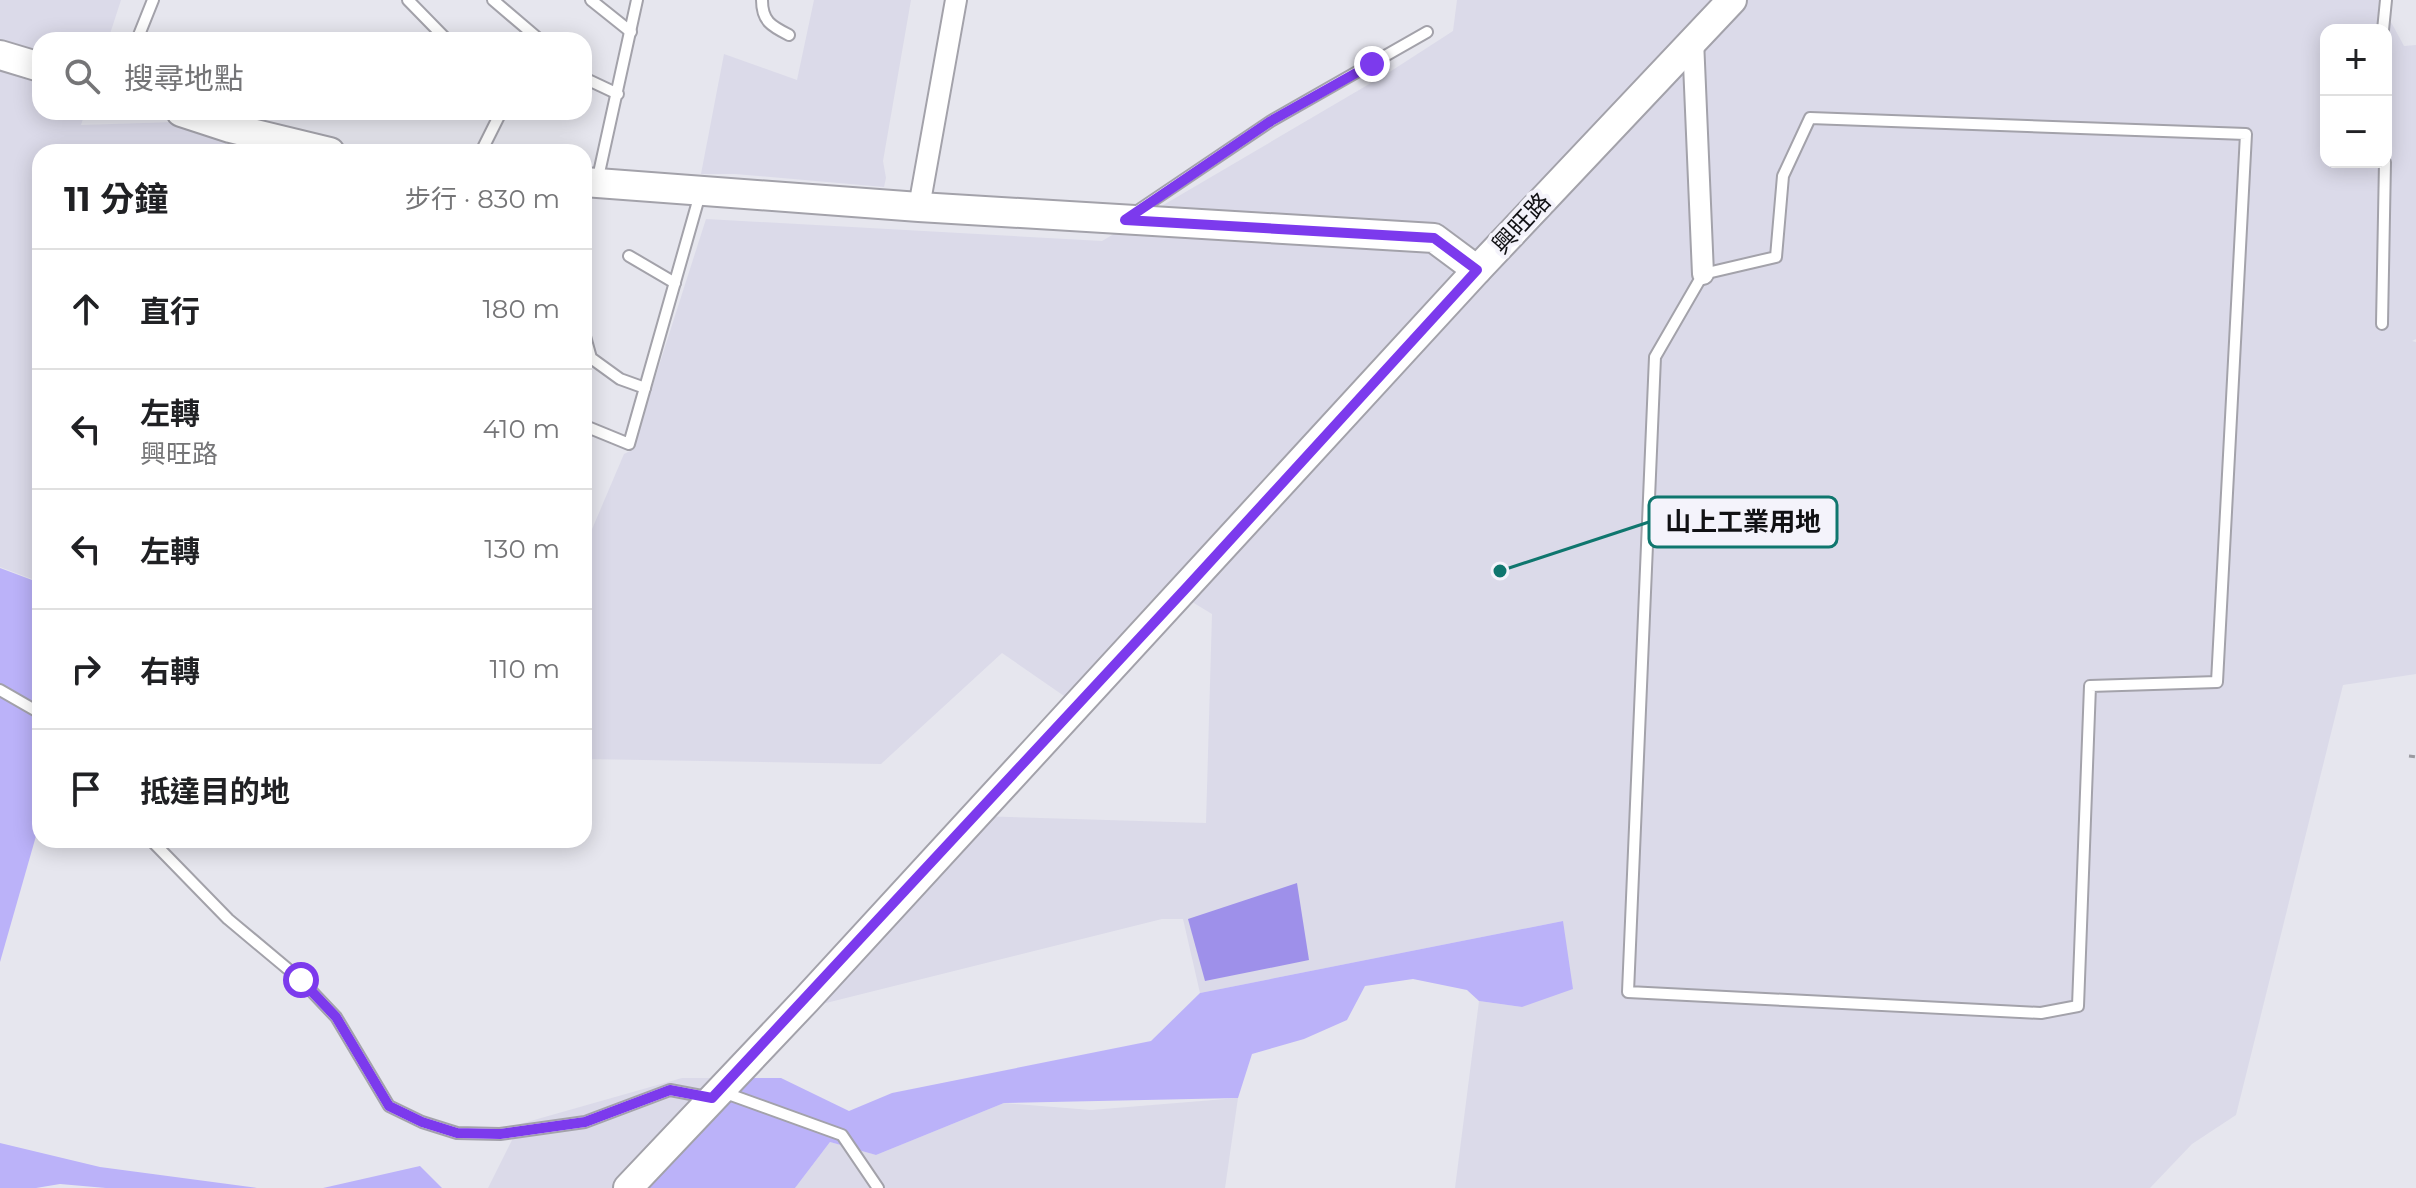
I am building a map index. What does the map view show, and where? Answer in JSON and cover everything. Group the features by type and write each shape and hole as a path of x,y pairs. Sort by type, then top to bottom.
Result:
{"street":[{"path":"919,207 956,0"},
{"name":"興旺路","path":"628,1188 1477,270 1732,0"},
{"path":"1693,40 1703,274"},
{"path":"0,55 32,65"},
{"path":"206,120 297,144"},
{"path":"592,183 919,207 1434,238 1477,270"}],"lane":[{"path":"140,32 153,0"},
{"path":"408,0 439,32"},
{"path":"493,0 531,32"},
{"path":"591,0 631,32"},
{"path":"592,177 618,94 637,0"},
{"path":"762,0 763,16 771,26 789,35"},
{"path":"2384,24 2386,0"},
{"path":"1125,220 1271,121 1427,32"},
{"path":"592,82 618,94"},
{"path":"1810,118 2246,134 2217,682 2090,686 2078,1006 2041,1013 1628,992 1655,357 1703,274 1776,257 1783,176 1810,118"},
{"path":"485,144 497,120"},
{"path":"2382,324 2385,168"},
{"path":"592,429 629,444 700,192"},
{"path":"629,256 675,283"},
{"path":"592,359 620,379 645,388"},
{"path":"0,690 32,708"},
{"path":"159,848 228,919 301,980 336,1017 389,1106 422,1122 457,1133 500,1134 585,1122 670,1090 712,1098 731,1095 842,1135 878,1188"}],"path":[{"path":"2409,756 2416,757"}],"shaded area":[{"path":"0,0 121,0 111,32 32,32 32,120 83,120 81,125 238,120 276,144 32,144 32,579 0,567"},
{"path":"814,0 911,0 883,161 884,187 735,174 701,174 724,54 797,80"},
{"path":"1457,0 2379,0 2404,46 2416,45 2416,339 2412,341 2416,342 2416,674 2343,685 2236,1115 2192,1144 2150,1188 1455,1188 1479,1001 1522,1007 1563,921 1200,993 1183,919 1162,919 806,1008 977,816 1206,823 1212,614 1179,594 1080,707 1002,653 881,764 592,759 592,529 624,454 632,450 706,219 1102,241 1388,73 1453,31"},
{"path":"0,568 32,580 33,848 0,962"},
{"path":"1297,883 1309,960 1205,981 1188,919"},
{"path":"1563,921 1573,989 1522,1007 1479,1001 1467,990 1413,979 1365,986 1347,1020 1304,1039 1252,1054 1238,1098 1004,1103 876,1155 830,1142 795,1188 633,1188 741,1078 781,1078 849,1111 892,1093 1151,1041 1200,993"},
{"path":"682,1078 741,1078 633,1188 488,1188 520,1124"},
{"path":"1238,1098 1225,1188 795,1188 830,1142 876,1155 1004,1103 1091,1110"},
{"path":"0,1143 100,1167 257,1188 106,1188 60,1184 0,1188"},
{"path":"420,1166 442,1188 323,1188"}],"place":[{"name":"山上工業用地","path":"1500,571"}],"route":[{"path":"301,980 336,1017 389,1106 422,1122 457,1133 500,1134 585,1122 670,1090 712,1098 806,1000 1477,270 1434,238 1125,220 1271,121 1372,64"}]}
